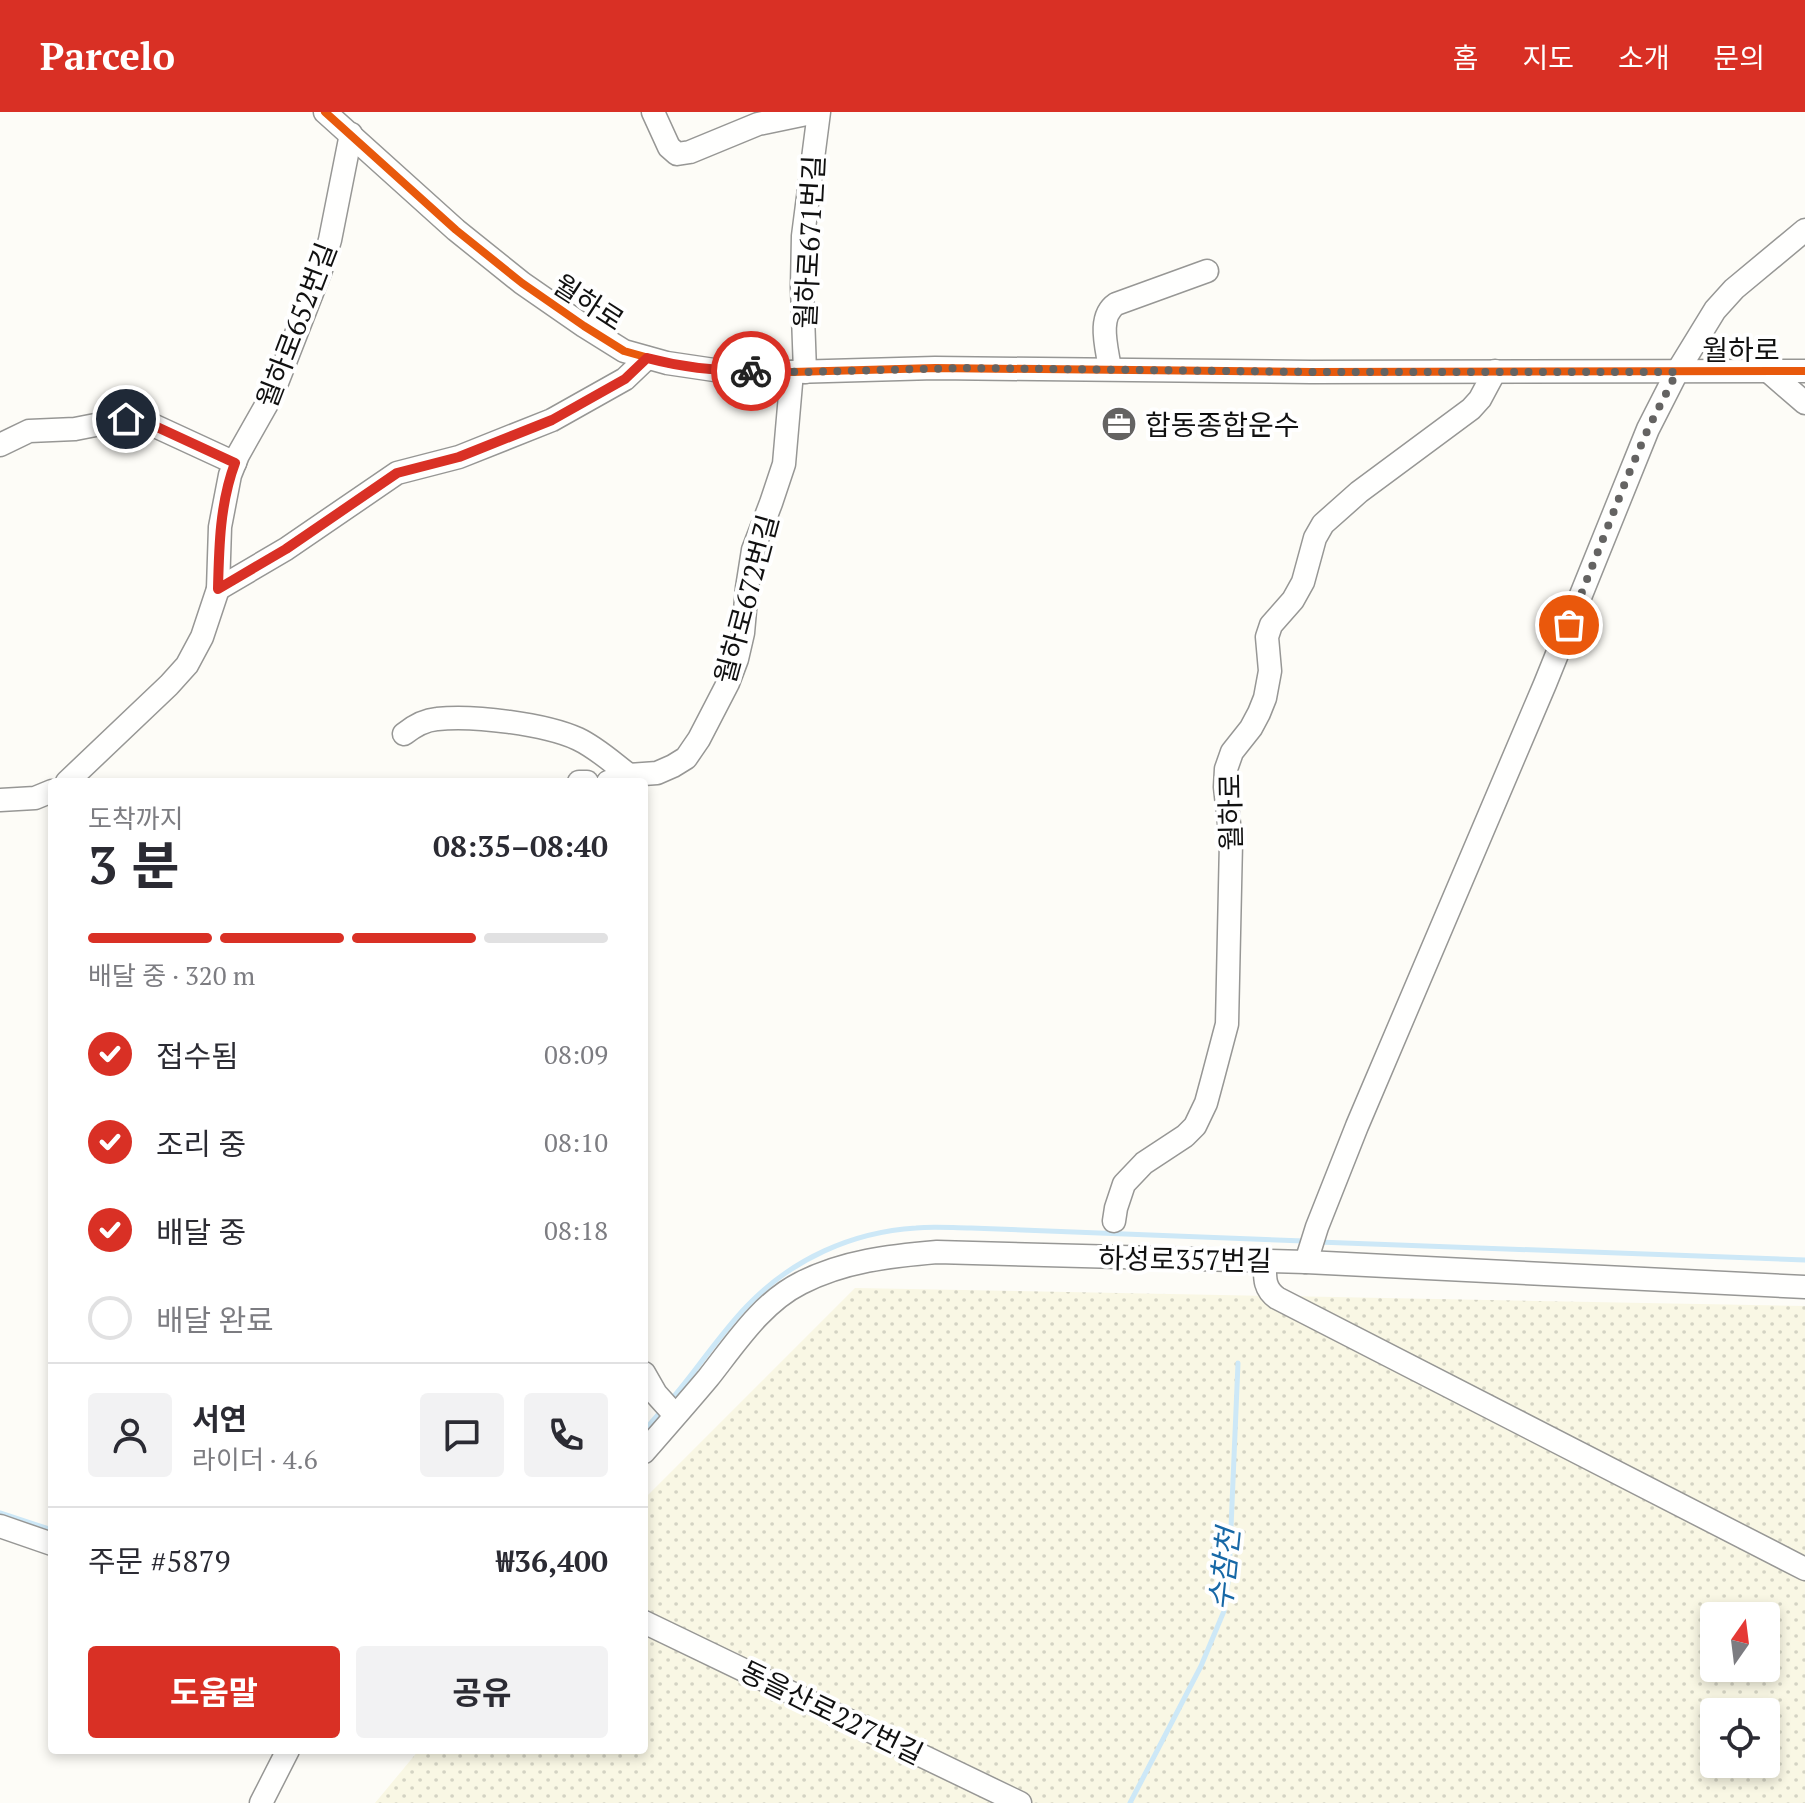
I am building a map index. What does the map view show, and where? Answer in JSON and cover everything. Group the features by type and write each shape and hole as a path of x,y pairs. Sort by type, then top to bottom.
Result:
{"street":[{"name":"월하로","path":"325,112 456,230 522,283 624,351 667,363 721,371 799,372 935,368 1311,372 1805,371"},
{"name":"월하로671번길","path":"653,112 669,147 677,154 690,152 758,124 817,112 803,236 799,372"},
{"name":"월하로652번길","path":"71,778 187,665 202,637 218,589 220,527 235,463 273,393 317,284 330,240 351,134"},
{"path":"1677,372 1715,310 1734,289 1805,230"},
{"path":"1110,369 1105,329 1108,309 1207,271"},
{"name":"월하로","path":"218,589 286,549 397,473 459,457 552,420 625,379 647,358"},
{"name":"월하로","path":"1114,1221 1124,1184 1144,1163 1195,1126 1206,1103 1227,1024 1231,842 1226,769 1232,752 1251,728 1265,698 1270,671 1267,637 1271,625 1293,600 1303,582 1315,538 1323,524 1359,492 1471,409 1495,371"},
{"name":"월하로","path":"1768,371 1805,403"},
{"name":"월하로672번길","path":"625,778 657,773 686,758 728,683 743,633 753,550 784,464 799,372"},
{"name":"월하로","path":"1307,1257 1357,1126 1545,684 1627,478 1677,372"},
{"path":"0,445 29,431 75,429 126,419 144,421 235,463"},
{"name":"월하로672번길","path":"404,734 417,724 435,719 462,718 545,729 578,740 618,778"},
{"path":"0,800 35,798 48,793"},
{"name":"하성로357번길","path":"648,1447 761,1311 779,1296 826,1271 896,1255 937,1252 1265,1261 1307,1257 1805,1287"},
{"path":"1265,1261 1265,1284 1277,1298 1805,1569"},
{"path":"648,1380 673,1413"},
{"path":"0,1526 48,1542"},
{"name":"동을산로227번길","path":"648,1624 1020,1803"},
{"path":"261,1803 286,1754"}],"shaded area":[{"path":"855,1288 1805,1306 1805,1803 375,1803 416,1754 648,1754 648,1495"}],"waterway":[{"path":"670,1401 727,1329 765,1289 824,1251 869,1235 937,1227 1304,1241"},
{"path":"1318,1242 1805,1260"},
{"name":"수참천","path":"1130,1803 1201,1666 1224,1611 1229,1575 1238,1363"},
{"path":"648,1426 663,1409"},
{"path":"0,1513 48,1529"}],"cycle path":[{"path":"325,112 456,230 522,283 624,351 667,363 721,371 792,372 935,368 1311,372 1805,371"}],"way so far":[{"path":"751,371 964,368 1677,372 1627,478 1569,625"}],"place":[{"name":"합동종합운수","path":"1119,424"}],"route":[{"path":"126,419 144,421 235,463 220,527 218,589 286,549 397,473 459,457 552,420 625,379 647,358 721,371 751,371"}]}
